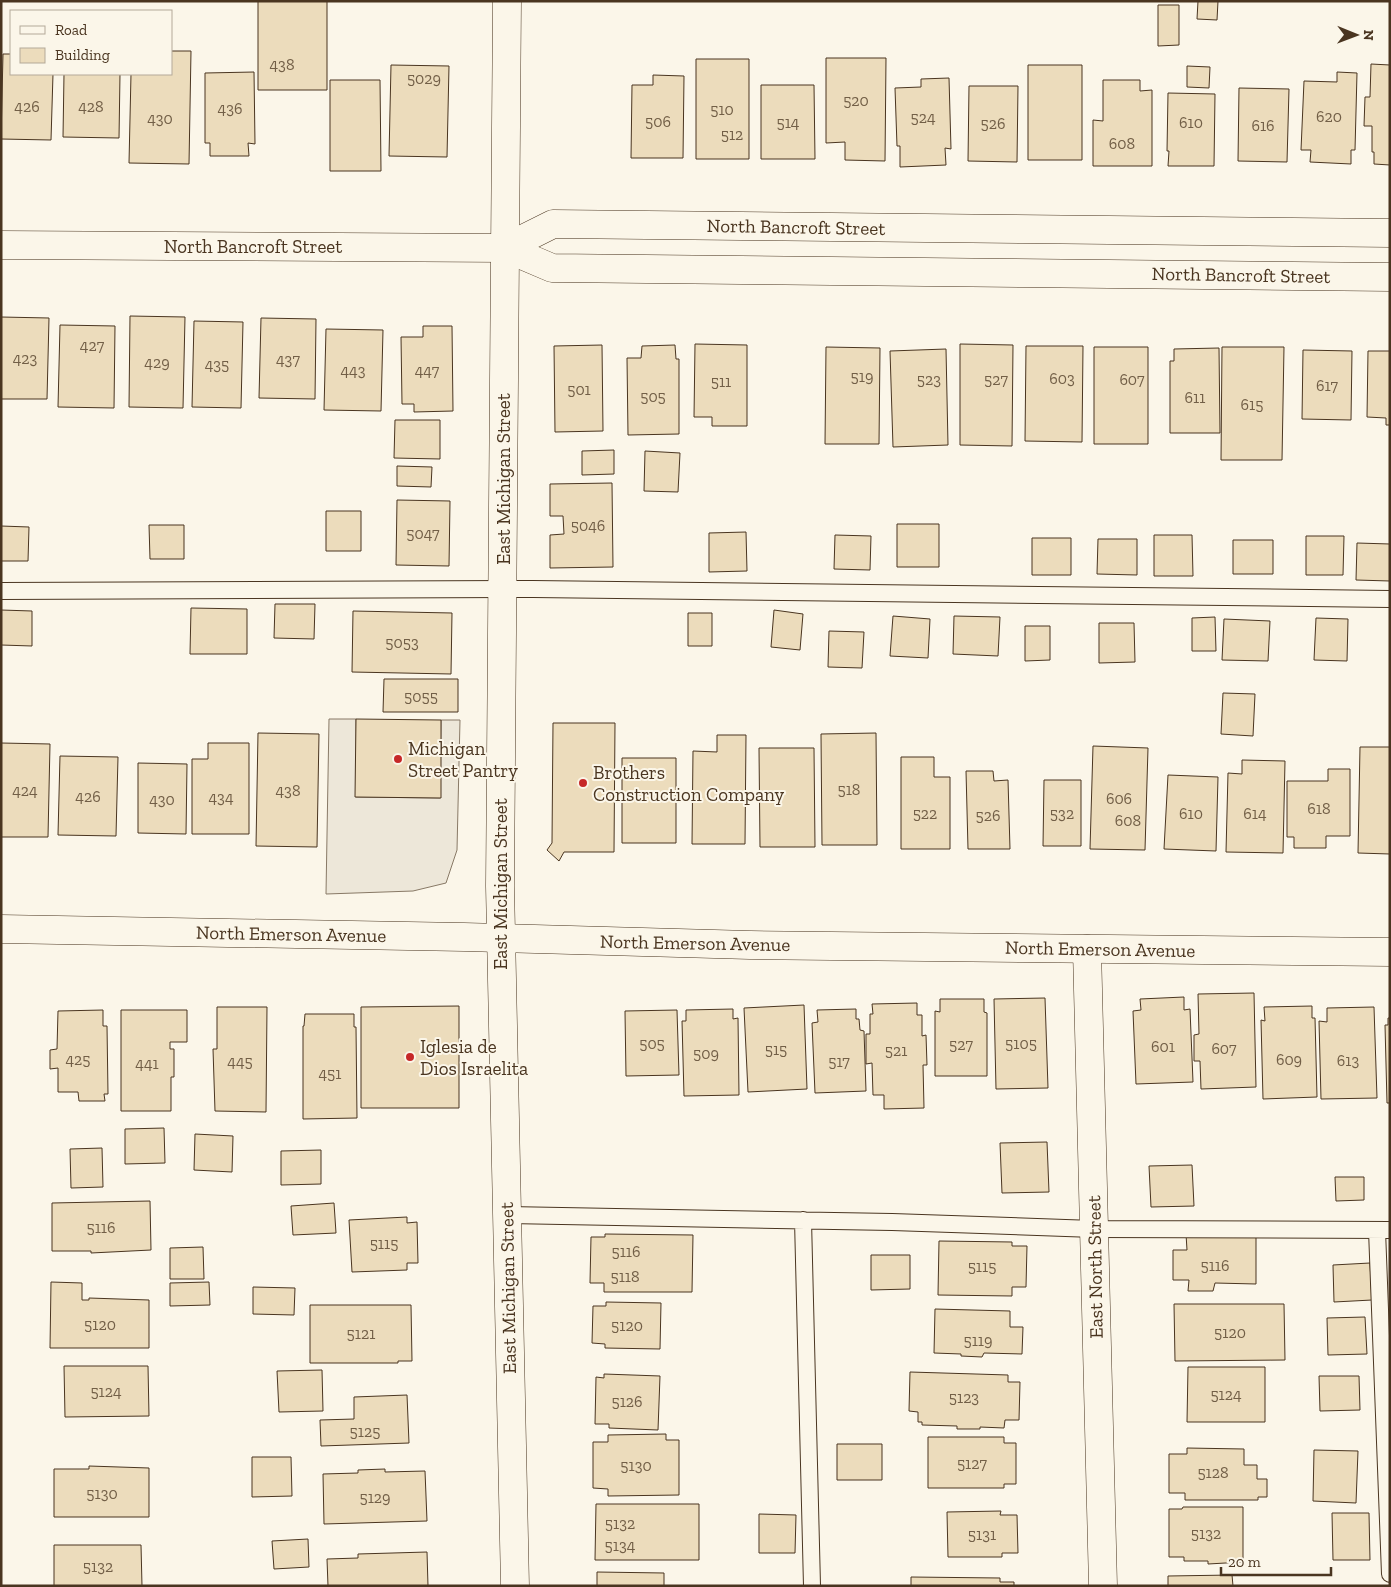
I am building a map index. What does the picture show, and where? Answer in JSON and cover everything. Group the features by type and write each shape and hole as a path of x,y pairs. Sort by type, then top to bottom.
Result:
{"main road":[{"name":"East Michigan Street","path":"507,1 500,938 515,1586"},
{"name":"North Bancroft Street","path":"505,248 553,224 1390,233"},
{"path":"1093,230 1093,274"},
{"name":"North Bancroft Street","path":"1,245 505,248 552,268 1390,277"},
{"name":"North Emerson Avenue","path":"1,929 500,938 750,945 1390,952"},
{"name":"East North Street","path":"1087,949 1103,1586"}],"lane":[{"path":"1,591 502,589 1390,599"},
{"path":"506,1215 802,1220 1094,1228 1384,1230 1390,1574"},
{"path":"802,1220 812,1586"}],"shaded area":[{"path":"329,719 356,719 356,797 440,798 441,720 460,720 457,850 446,883 413,891 326,894"}],"building":[{"path":"258,1 327,1 327,90 258,90"},
{"path":"1198,1 1218,1 1217,20 1197,19"},
{"path":"1158,5 1179,5 1179,45 1158,46"},
{"path":"172,51 191,51 189,164 129,163 131,75 172,75"},
{"path":"3,54 10,54 10,75 53,75 51,140 1,139"},
{"path":"826,58 886,58 885,161 845,160 845,142 826,143"},
{"path":"696,59 749,59 749,159 696,159"},
{"path":"1371,64 1390,65 1390,165 1374,164 1372,126 1364,126 1365,97 1370,97"},
{"path":"391,65 449,66 447,157 389,156"},
{"path":"1028,65 1082,65 1082,160 1028,160"},
{"path":"1187,66 1210,67 1209,88 1187,87"},
{"path":"254,72 255,144 248,143 249,156 210,156 210,143 205,143 205,73"},
{"path":"1337,72 1357,73 1355,150 1351,150 1351,164 1310,162 1311,150 1301,150 1304,81 1337,82"},
{"path":"64,75 120,75 119,138 63,137"},
{"path":"653,75 684,76 683,158 631,158 632,85 653,85"},
{"path":"949,78 951,149 945,148 946,165 900,167 900,146 897,146 895,88 921,87 921,79"},
{"path":"330,80 380,80 381,171 330,171"},
{"path":"1103,80 1140,80 1140,91 1152,90 1152,166 1093,166 1093,120 1103,121"},
{"path":"761,85 814,85 815,159 761,159"},
{"path":"969,86 1018,86 1017,162 968,161"},
{"path":"1239,88 1289,89 1287,162 1238,161"},
{"path":"1168,93 1215,94 1214,166 1168,166"},
{"path":"130,316 185,317 183,408 129,407"},
{"path":"1,317 49,318 47,399 1,399"},
{"path":"261,318 316,319 315,399 259,398"},
{"path":"194,321 243,322 241,408 192,407"},
{"path":"60,325 115,326 114,408 58,407"},
{"path":"423,326 452,326 453,411 414,412 414,404 402,404 401,337 423,337"},
{"path":"326,329 383,330 381,411 324,410"},
{"path":"695,344 747,345 747,426 712,426 712,417 694,417"},
{"path":"960,344 1013,345 1012,446 960,445"},
{"path":"602,345 603,431 555,432 554,346"},
{"path":"675,345 676,359 679,359 679,434 628,435 627,358 641,358 642,346"},
{"path":"1026,346 1083,346 1082,442 1025,441"},
{"path":"826,347 880,348 879,444 825,444"},
{"path":"1094,347 1148,347 1148,444 1094,444"},
{"path":"1222,347 1284,347 1282,460 1221,460"},
{"path":"1219,348 1220,433 1170,433 1170,361 1174,361 1174,349"},
{"path":"946,349 948,445 893,447 890,351"},
{"path":"1303,350 1352,351 1351,420 1302,419"},
{"path":"1368,351 1390,351 1390,425 1386,425 1386,418 1367,417"},
{"path":"395,420 440,420 440,459 394,458"},
{"path":"614,450 614,474 582,475 582,451"},
{"path":"645,451 680,453 678,492 644,491"},
{"path":"397,466 432,467 431,487 397,486"},
{"path":"612,483 613,567 550,568 550,535 564,534 563,516 550,516 550,484"},
{"path":"397,500 450,501 449,566 396,565"},
{"path":"326,511 361,511 361,551 326,551"},
{"path":"897,524 939,524 939,567 897,567"},
{"path":"149,525 184,525 184,559 150,559"},
{"path":"1,526 29,527 28,561 1,561"},
{"path":"746,532 747,571 709,572 709,533"},
{"path":"835,535 871,536 870,570 834,569"},
{"path":"1154,535 1192,535 1193,576 1154,576"},
{"path":"1306,536 1344,536 1343,575 1306,575"},
{"path":"1032,538 1071,538 1071,575 1032,575"},
{"path":"1098,539 1137,539 1137,575 1097,574"},
{"path":"1233,540 1273,540 1273,574 1233,574"},
{"path":"1357,543 1390,544 1390,581 1356,580"},
{"path":"275,604 315,604 314,639 274,638"},
{"path":"191,608 247,609 247,654 190,654"},
{"path":"1,610 32,611 32,646 1,645"},
{"path":"774,610 803,614 800,650 771,647"},
{"path":"353,611 452,613 451,674 352,672"},
{"path":"688,613 712,613 712,646 688,646"},
{"path":"893,616 930,619 928,658 890,656"},
{"path":"954,616 1000,617 998,656 953,654"},
{"path":"1215,617 1216,651 1192,651 1192,618"},
{"path":"1316,618 1348,619 1347,661 1314,660"},
{"path":"1224,619 1270,621 1268,661 1222,660"},
{"path":"1099,623 1134,623 1135,662 1099,663"},
{"path":"1025,626 1050,626 1050,660 1025,661"},
{"path":"829,631 864,632 862,668 828,667"},
{"path":"384,679 458,679 458,712 383,712"},
{"path":"1223,693 1255,694 1253,736 1221,734"},
{"name":"Michigan Street Pantry","path":"356,719 441,720 441,798 355,797"},
{"name":"Brothers Construction Company","path":"553,723 615,723 614,852 564,852 559,861 547,850 552,843"},
{"path":"258,733 319,734 317,847 256,846"},
{"path":"876,733 877,845 822,845 821,734"},
{"path":"717,735 746,735 745,844 692,844 693,751 717,752"},
{"path":"1,743 50,744 48,837 1,837"},
{"path":"208,743 249,743 249,834 192,834 192,759 208,759"},
{"path":"1093,746 1148,748 1145,850 1090,849"},
{"path":"1360,747 1390,747 1390,854 1358,853"},
{"path":"759,748 814,748 815,847 760,847"},
{"path":"60,756 118,757 116,836 58,835"},
{"path":"901,757 934,757 934,777 950,777 950,849 901,849"},
{"path":"622,758 676,758 676,843 622,843"},
{"path":"1242,760 1285,761 1283,853 1226,852 1228,773 1242,774"},
{"path":"138,763 187,764 186,834 138,833"},
{"path":"1328,769 1350,769 1350,836 1326,836 1326,848 1294,848 1294,837 1287,837 1287,781 1328,781"},
{"path":"966,771 993,771 994,781 1008,780 1010,849 968,849"},
{"path":"1168,775 1218,777 1216,851 1164,849"},
{"path":"1044,780 1081,780 1081,846 1043,846"},
{"path":"1254,993 1256,1087 1201,1089 1200,1061 1194,1061 1194,1035 1199,1034 1198,994"},
{"path":"1184,997 1184,1010 1190,1009 1193,1082 1136,1084 1133,1011 1141,1010 1140,999"},
{"path":"1045,998 1048,1088 996,1089 994,999"},
{"path":"940,999 984,999 984,1012 987,1013 987,1076 935,1076 935,1011 940,1012"},
{"path":"917,1003 917,1015 922,1015 922,1036 926,1035 927,1065 923,1065 924,1108 884,1109 884,1095 873,1095 872,1063 866,1064 866,1034 870,1034 870,1014 873,1014 872,1004"},
{"path":"804,1005 807,1089 748,1092 744,1008"},
{"name":"Iglesia de Dios Israelita","path":"459,1006 459,1108 361,1108 361,1007"},
{"path":"1312,1006 1312,1018 1315,1018 1317,1097 1263,1099 1261,1020 1265,1021 1264,1007"},
{"path":"217,1007 267,1007 266,1112 215,1111 213,1049 217,1049"},
{"path":"1374,1007 1377,1098 1321,1099 1319,1021 1327,1022 1327,1008"},
{"path":"733,1009 733,1019 738,1018 739,1095 684,1096 682,1021 686,1021 686,1010"},
{"path":"856,1009 856,1019 859,1019 860,1030 864,1031 866,1091 815,1093 812,1023 818,1022 817,1010"},
{"path":"103,1010 103,1026 107,1026 108,1094 104,1094 105,1101 79,1101 78,1092 58,1092 58,1068 50,1069 50,1050 57,1049 58,1011"},
{"path":"121,1010 187,1010 187,1042 170,1042 170,1049 174,1049 174,1077 171,1077 171,1111 121,1111"},
{"path":"677,1010 679,1075 626,1076 625,1011"},
{"path":"305,1014 354,1014 354,1027 356,1027 357,1118 303,1119 303,1026"},
{"path":"1388,1018 1390,1018 1390,1103 1387,1103 1385,1025 1388,1025"},
{"path":"164,1128 165,1163 125,1164 125,1129"},
{"path":"195,1134 233,1136 232,1172 194,1170"},
{"path":"1047,1142 1049,1192 1002,1193 1000,1143"},
{"path":"102,1148 103,1187 71,1188 70,1149"},
{"path":"321,1150 321,1184 281,1185 281,1151"},
{"path":"1192,1165 1194,1206 1151,1207 1149,1166"},
{"path":"1335,1177 1364,1177 1364,1200 1336,1201"},
{"path":"150,1201 151,1250 91,1253 91,1251 52,1251 52,1203"},
{"path":"334,1203 336,1233 293,1235 291,1206"},
{"path":"407,1217 407,1223 417,1222 418,1263 407,1263 407,1270 352,1272 349,1220"},
{"path":"605,1234 693,1235 692,1292 604,1292 604,1283 590,1283 591,1237 605,1237"},
{"path":"1186,1234 1256,1234 1256,1284 1215,1283 1213,1291 1188,1291 1189,1280 1173,1280 1173,1250 1187,1250"},
{"path":"939,1241 1012,1242 1012,1246 1027,1246 1026,1287 1012,1287 1012,1296 938,1295"},
{"path":"203,1247 204,1279 170,1279 170,1248"},
{"path":"871,1255 910,1255 910,1289 871,1290"},
{"path":"1370,1263 1372,1300 1334,1302 1333,1265"},
{"path":"51,1282 82,1283 82,1300 89,1300 89,1298 149,1300 149,1348 50,1348"},
{"path":"209,1282 210,1305 170,1306 170,1283"},
{"path":"253,1287 295,1288 294,1315 253,1314"},
{"path":"606,1302 661,1303 660,1349 605,1348 605,1344 592,1343 593,1306 606,1306"},
{"path":"1174,1304 1284,1304 1285,1360 1175,1361"},
{"path":"310,1305 411,1305 412,1361 398,1361 398,1363 310,1363"},
{"path":"935,1309 1010,1311 1010,1327 1023,1327 1022,1354 984,1353 982,1357 934,1353"},
{"path":"1365,1317 1367,1354 1328,1355 1327,1318"},
{"path":"64,1366 148,1366 149,1416 65,1417"},
{"path":"1188,1367 1265,1367 1265,1422 1187,1422"},
{"path":"322,1370 323,1411 279,1412 277,1371"},
{"path":"910,1372 1008,1375 1008,1382 1020,1382 1019,1420 1005,1420 1004,1428 980,1427 980,1429 957,1429 957,1426 922,1425 922,1422 918,1422 918,1412 909,1411"},
{"path":"604,1374 660,1376 658,1430 609,1428 609,1424 595,1424 596,1377 604,1378"},
{"path":"1319,1376 1359,1376 1360,1410 1320,1411"},
{"path":"407,1395 409,1443 321,1446 320,1420 354,1419 354,1397"},
{"path":"666,1434 666,1440 679,1440 679,1495 608,1496 608,1489 593,1488 593,1442 608,1442 608,1435"},
{"path":"928,1437 1004,1437 1004,1443 1016,1443 1016,1484 1004,1484 1004,1488 928,1488"},
{"path":"837,1444 882,1444 882,1480 837,1480"},
{"path":"1187,1448 1244,1449 1244,1465 1257,1465 1257,1479 1267,1479 1267,1497 1258,1497 1258,1500 1185,1500 1185,1493 1169,1493 1169,1454 1187,1454"},
{"path":"1314,1450 1358,1451 1356,1503 1313,1501"},
{"path":"252,1457 291,1457 292,1496 252,1497"},
{"path":"89,1466 149,1468 149,1517 54,1517 54,1469 89,1469"},
{"path":"385,1469 385,1472 425,1471 427,1521 324,1524 323,1474 358,1473 358,1470"},
{"path":"596,1504 699,1504 699,1560 595,1560"},
{"path":"1183,1507 1243,1507 1243,1562 1208,1564 1208,1561 1184,1561 1184,1557 1169,1557 1169,1509 1182,1509"},
{"path":"1001,1511 1000,1515 1017,1515 1018,1553 1002,1553 1002,1557 948,1557 947,1512"},
{"path":"1332,1513 1369,1513 1370,1560 1333,1560"},
{"path":"759,1514 796,1515 795,1553 759,1553"},
{"path":"308,1539 309,1567 274,1569 272,1541"},
{"path":"54,1545 141,1545 142,1586 54,1586"},
{"path":"427,1552 428,1586 328,1586 327,1559 358,1558 358,1554"},
{"path":"597,1572 664,1573 664,1586 597,1586"},
{"path":"1232,1575 1233,1586 1168,1586 1168,1576"},
{"path":"911,1577 1000,1578 1000,1582 1014,1582 1014,1586 911,1586"}],"place":[{"name":"Michigan Street Pantry","path":"398,759"},
{"name":"Brothers Construction Company","path":"583,783"},
{"name":"Iglesia de Dios Israelita","path":"410,1057"}]}
